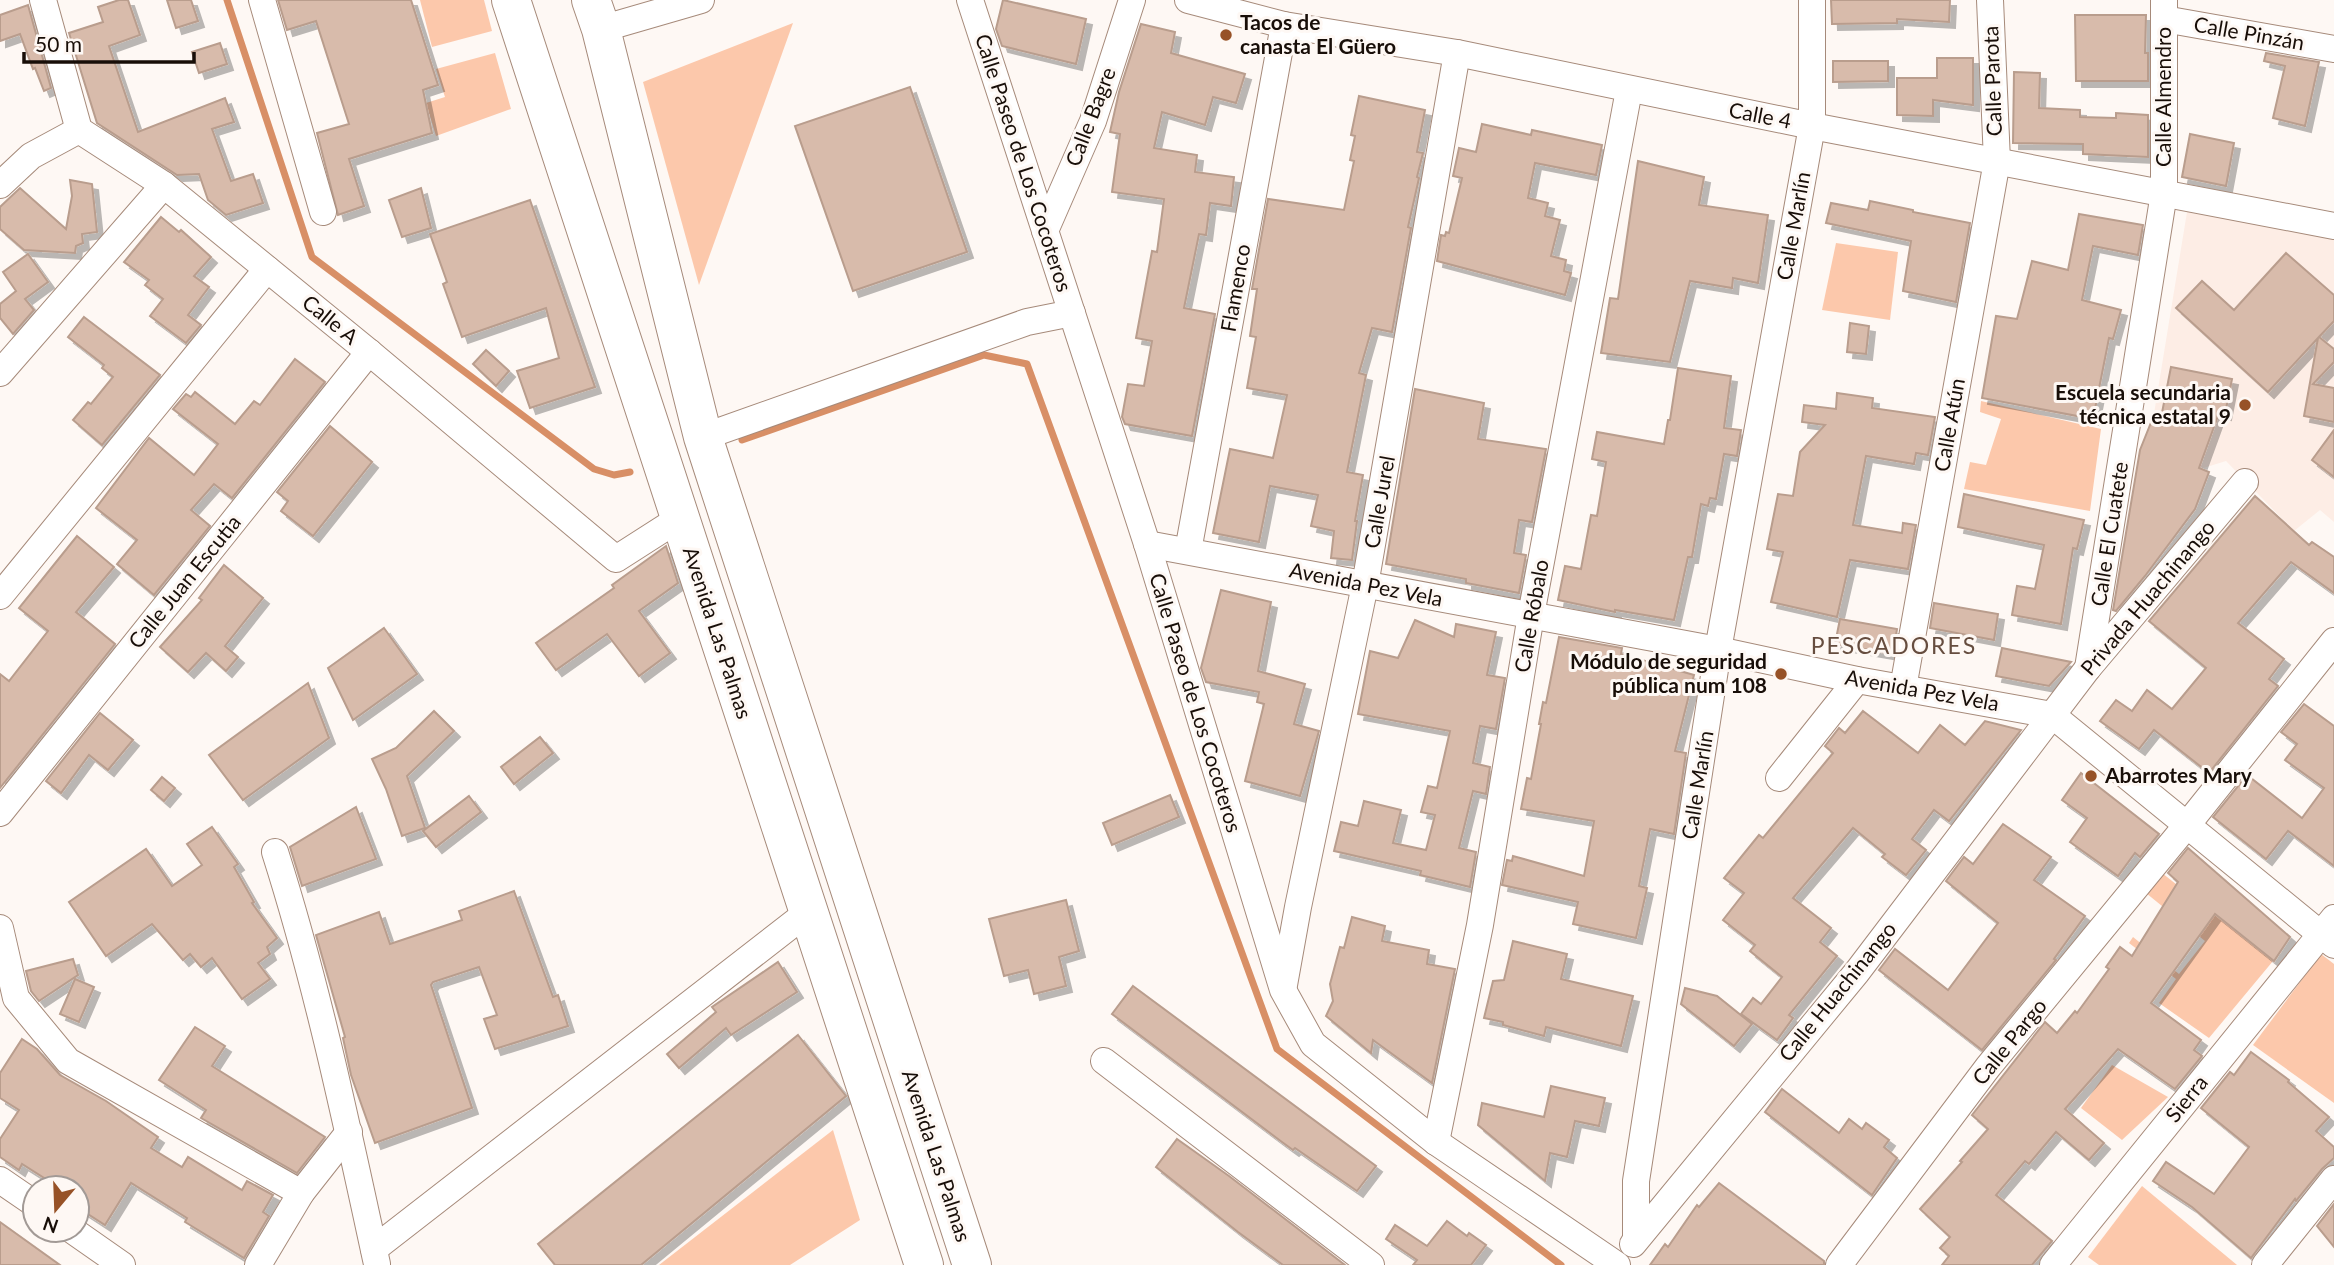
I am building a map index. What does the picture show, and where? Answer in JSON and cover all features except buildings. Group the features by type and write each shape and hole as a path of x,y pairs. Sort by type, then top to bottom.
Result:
{"main road":[{"name":"Avenida Las Palmas","path":"511,0 924,1265"},
{"name":"Avenida Las Palmas","path":"596,14 703,437 972,1265"}],"street":[{"path":"0,185 31,156 79,130 43,0"},
{"path":"262,0 323,212"},
{"path":"596,14 701,0"},
{"name":"Calle Paseo de Los Cocoteros","path":"970,0 1147,544 1283,990 1313,1044 1436,1142 1617,1265"},
{"name":"Calle Bagre","path":"1045,231 1093,121 1132,0"},
{"name":"Calle 4","path":"1188,0 1284,25 1457,53 1629,90 2334,226"},
{"name":"Calle Marlín","path":"1636,1239 1636,1181 1718,650 1812,126 1812,0"},
{"name":"Calle Parota","path":"1990,0 1997,161"},
{"name":"Calle Pinzán","path":"2164,9 2334,49"},
{"name":"Calle Almendro","path":"2164,9 2164,193"},
{"name":"Flamenco","path":"1188,551 1284,25"},
{"name":"Calle Jurel","path":"1283,990 1366,585 1457,53"},
{"name":"Calle Róbalo","path":"1436,1142 1480,925 1531,615 1629,90"},
{"name":"Calle A","path":"79,130 164,185 616,559 680,518"},
{"name":"Calle Atún","path":"1903,688 1997,161"},
{"path":"0,373 164,185"},
{"name":"Calle El Cuatete","path":"2088,668 2164,193"},
{"path":"0,596 267,269"},
{"path":"703,437 1027,322 1072,313"},
{"name":"Calle Juan Escutia","path":"0,813 369,352"},
{"name":"Privada Huachinango","path":"2052,715 2088,668 2245,482"},
{"name":"Avenida Pez Vela","path":"1147,544 2052,715 2187,825 2330,932"},
{"name":"Calle Pargo","path":"1839,1265 1988,1067 2334,641"},
{"path":"1779,778 1857,680"},
{"name":"Calle Huachinango","path":"1617,1265 1857,972 2052,715"},
{"path":"275,852 300,931 349,1132 375,1257 808,912"},
{"path":"0,928 16,998 68,1061 301,1193"},
{"name":"Sierra","path":"2053,1265 2330,932"},
{"path":"1104,1061 1371,1265"},
{"path":"258,1265 301,1193 349,1132"},
{"path":"2265,1265 2334,1179"},
{"path":"0,1180 21,1194"},
{"path":"91,1243 122,1265"}],"shaded area":[{"path":"420,0 484,0 492,31 432,47"},
{"path":"793,23 699,285 643,82"},
{"path":"495,53 511,109 436,136 426,103 445,97 436,69"},
{"name":"Escuela secundaria técnica estatal 9","path":"2188,206 2334,236 2334,522 2320,510 2294,531 2226,461 2142,487"},
{"path":"1836,243 1898,252 1890,320 1822,310"},
{"path":"1981,401 2101,429 2090,511 1964,489 1970,462 1986,465 2001,419 1980,412"},
{"path":"2162,873 2273,961 2209,1038 2159,1003 2176,979 2129,943 2133,937 2179,974 2205,941 2146,893"},
{"path":"2321,954 2334,964 2334,1103 2253,1045"},
{"path":"2112,1065 2168,1097 2122,1140 2081,1108"},
{"path":"833,1130 860,1220 790,1265 659,1265"},
{"path":"2142,1186 2237,1265 2099,1265 2088,1257"}],"waterway":[{"path":"227,0 312,257 594,469 614,475 630,472"},
{"path":"742,440 984,355 1027,364 1277,1049 1561,1265"}],"place":[{"name":"Tacos de canasta El Güero","path":"1226,35"},
{"name":"Escuela secundaria técnica estatal 9","path":"2245,405"},
{"name":"Módulo de seguridad pública num 108","path":"1781,674"},
{"name":"Abarrotes Mary","path":"2091,776"}],"district":[{"name":"PESCADORES","path":"1894,646"}]}
